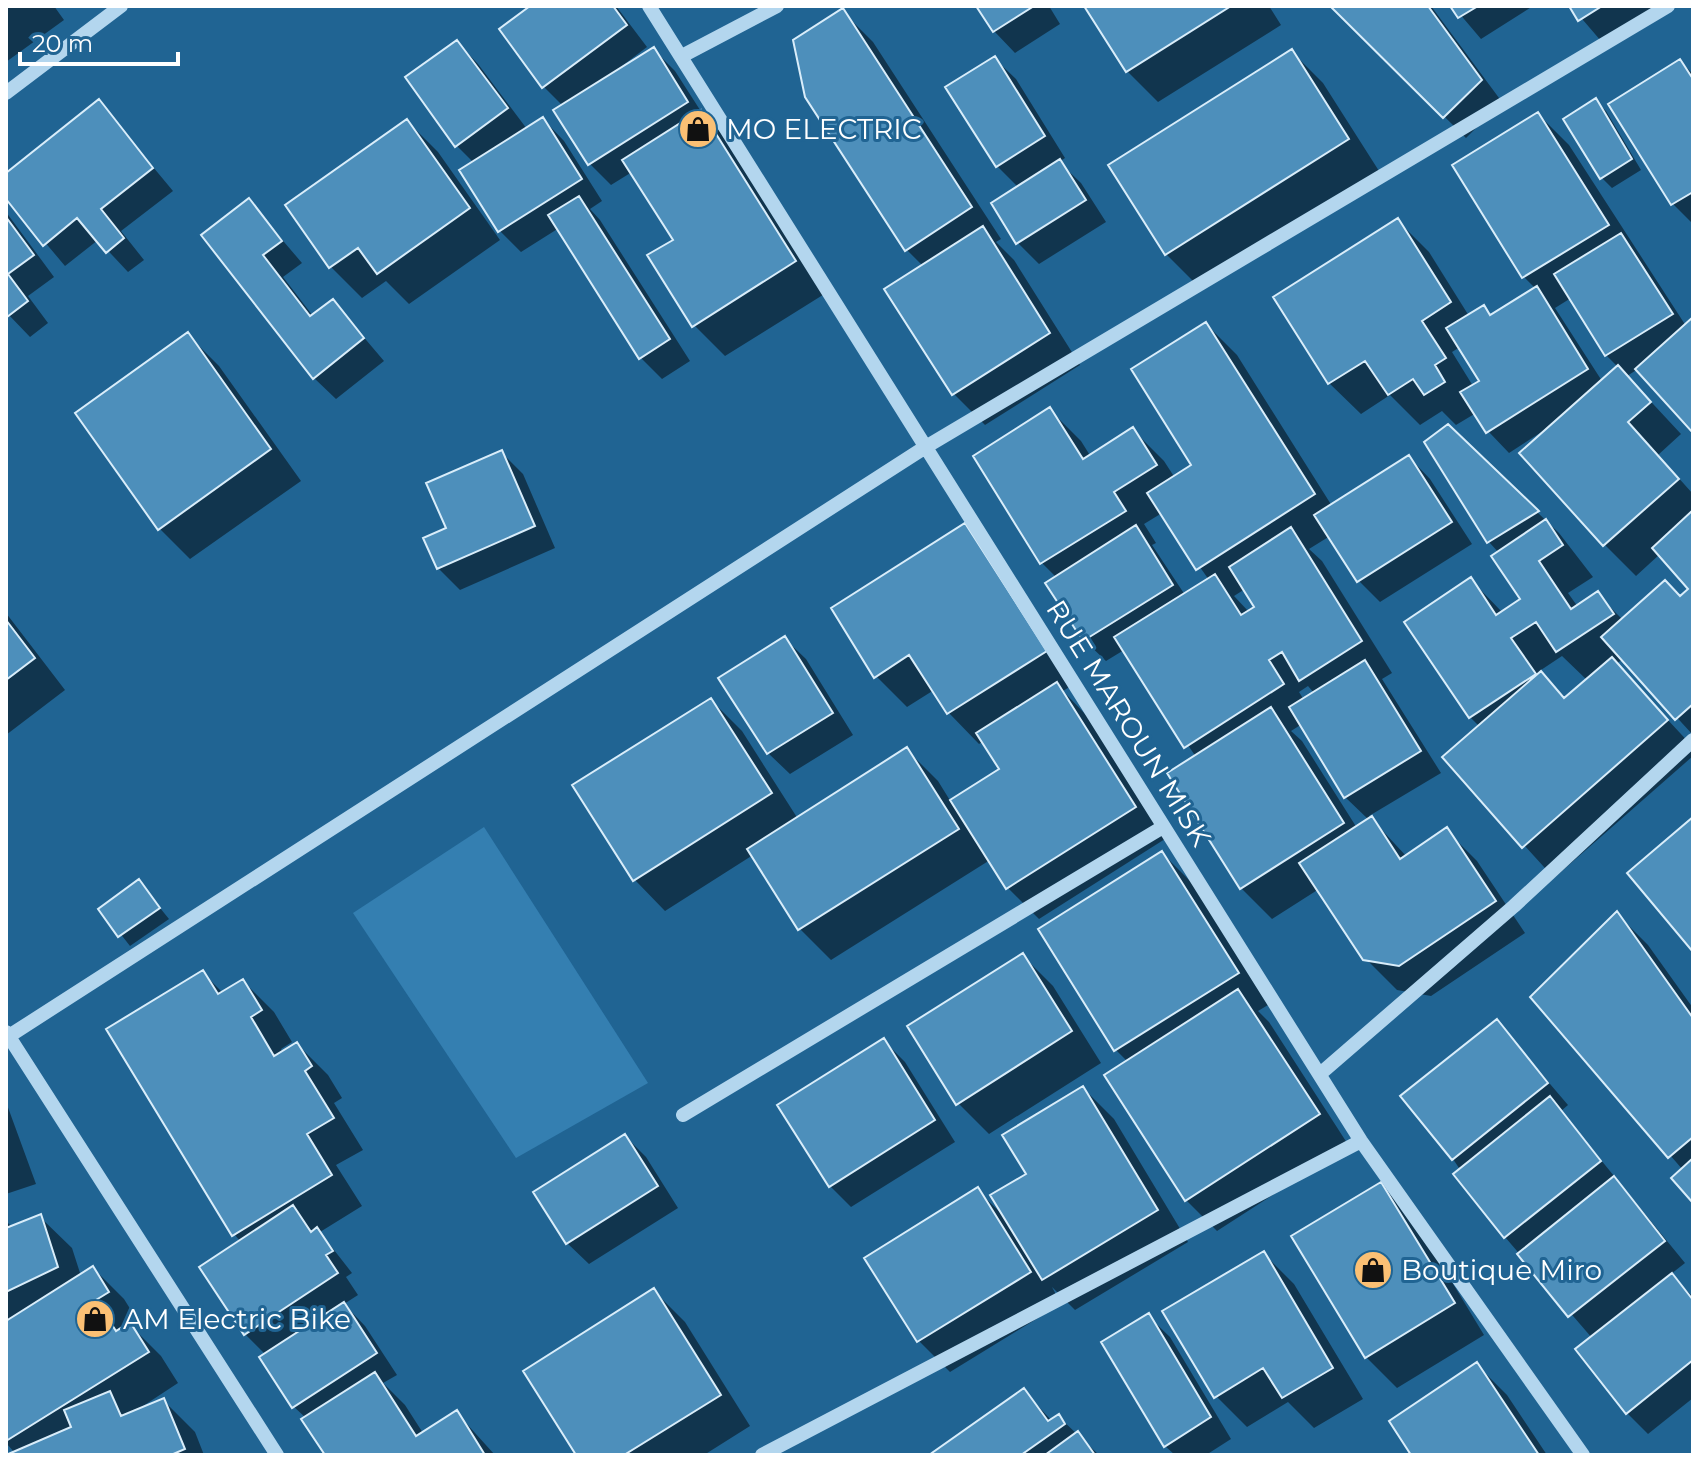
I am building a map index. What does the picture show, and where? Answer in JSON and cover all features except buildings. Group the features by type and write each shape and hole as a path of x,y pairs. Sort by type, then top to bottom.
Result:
{"street":[{"path":"6,93 121,6"},
{"name":"RUE MAROUN MISK","path":"649,6 1361,1141 1583,1455"},
{"path":"682,56 777,6"},
{"path":"277,1455 7,1034 924,448 1668,6"},
{"path":"1320,1074 1514,906 1693,740"},
{"path":"683,1115 1163,827"},
{"path":"762,1455 1361,1141"}],"shaded area":[{"path":"484,827 648,1083 516,1158 353,913"}],"place":[{"name":"MO ELECTRIC","path":"698,129"},
{"name":"Boutique Miro","path":"1373,1270"},
{"name":"AM Electric Bike","path":"95,1319"}]}
